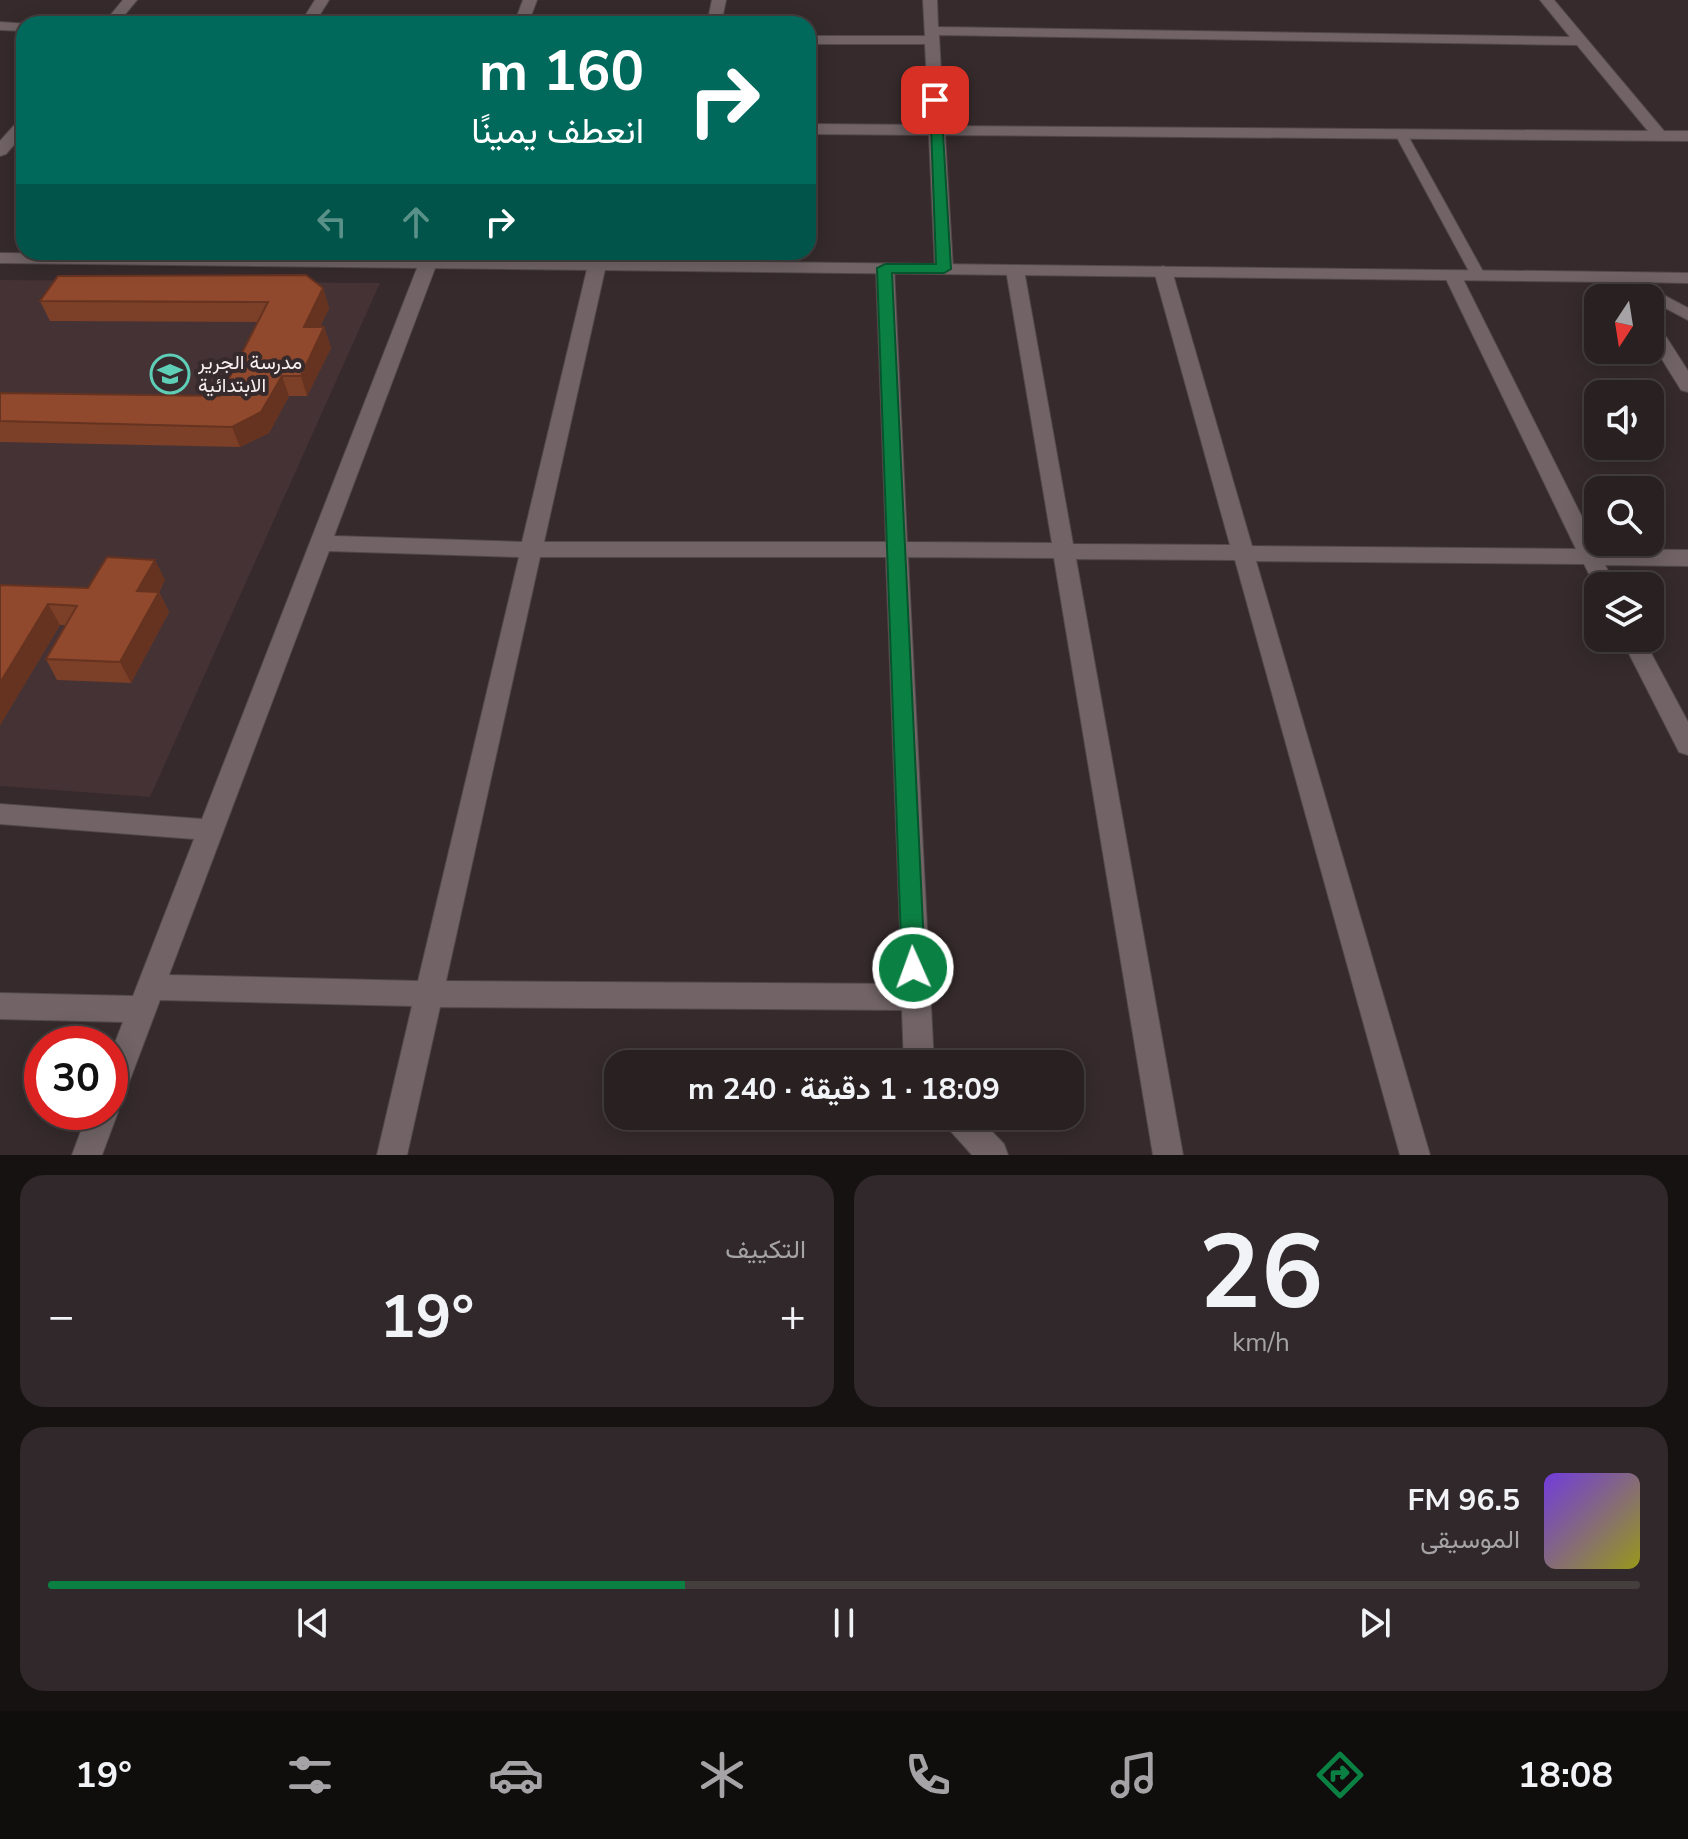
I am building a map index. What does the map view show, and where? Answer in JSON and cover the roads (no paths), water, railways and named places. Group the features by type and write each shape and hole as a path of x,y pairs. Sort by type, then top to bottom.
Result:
{"street":[{"path":"117,16 130,0"},
{"path":"930,0 944,269"},
{"path":"1547,0 1660,136"},
{"path":"816,40 931,36 1580,41"},
{"path":"816,129 1688,136"},
{"path":"0,151 16,132"},
{"path":"128,1046 429,260"},
{"path":"493,260 597,265 1688,278"},
{"path":"392,1155 597,265"},
{"path":"885,268 918,1050"},
{"path":"1015,270 1168,1155"},
{"path":"1163,271 1415,1155"},
{"path":"1453,275 1598,572"},
{"path":"1620,277 1624,284"},
{"path":"1620,277 1688,315"},
{"path":"1664,347 1688,386"},
{"path":"320,543 532,550 896,549 1688,558"},
{"path":"1639,652 1688,745"},
{"path":"0,814 211,830"},
{"path":"0,1006 146,998 429,994 915,997"},
{"path":"87,1155 96,1130"},
{"path":"970,1130 993,1155"}],"lane":[{"path":"1401,134 1478,275"}],"place":[{"name":"مدرسة الجرير الابتدائية","path":"170,374"}]}
